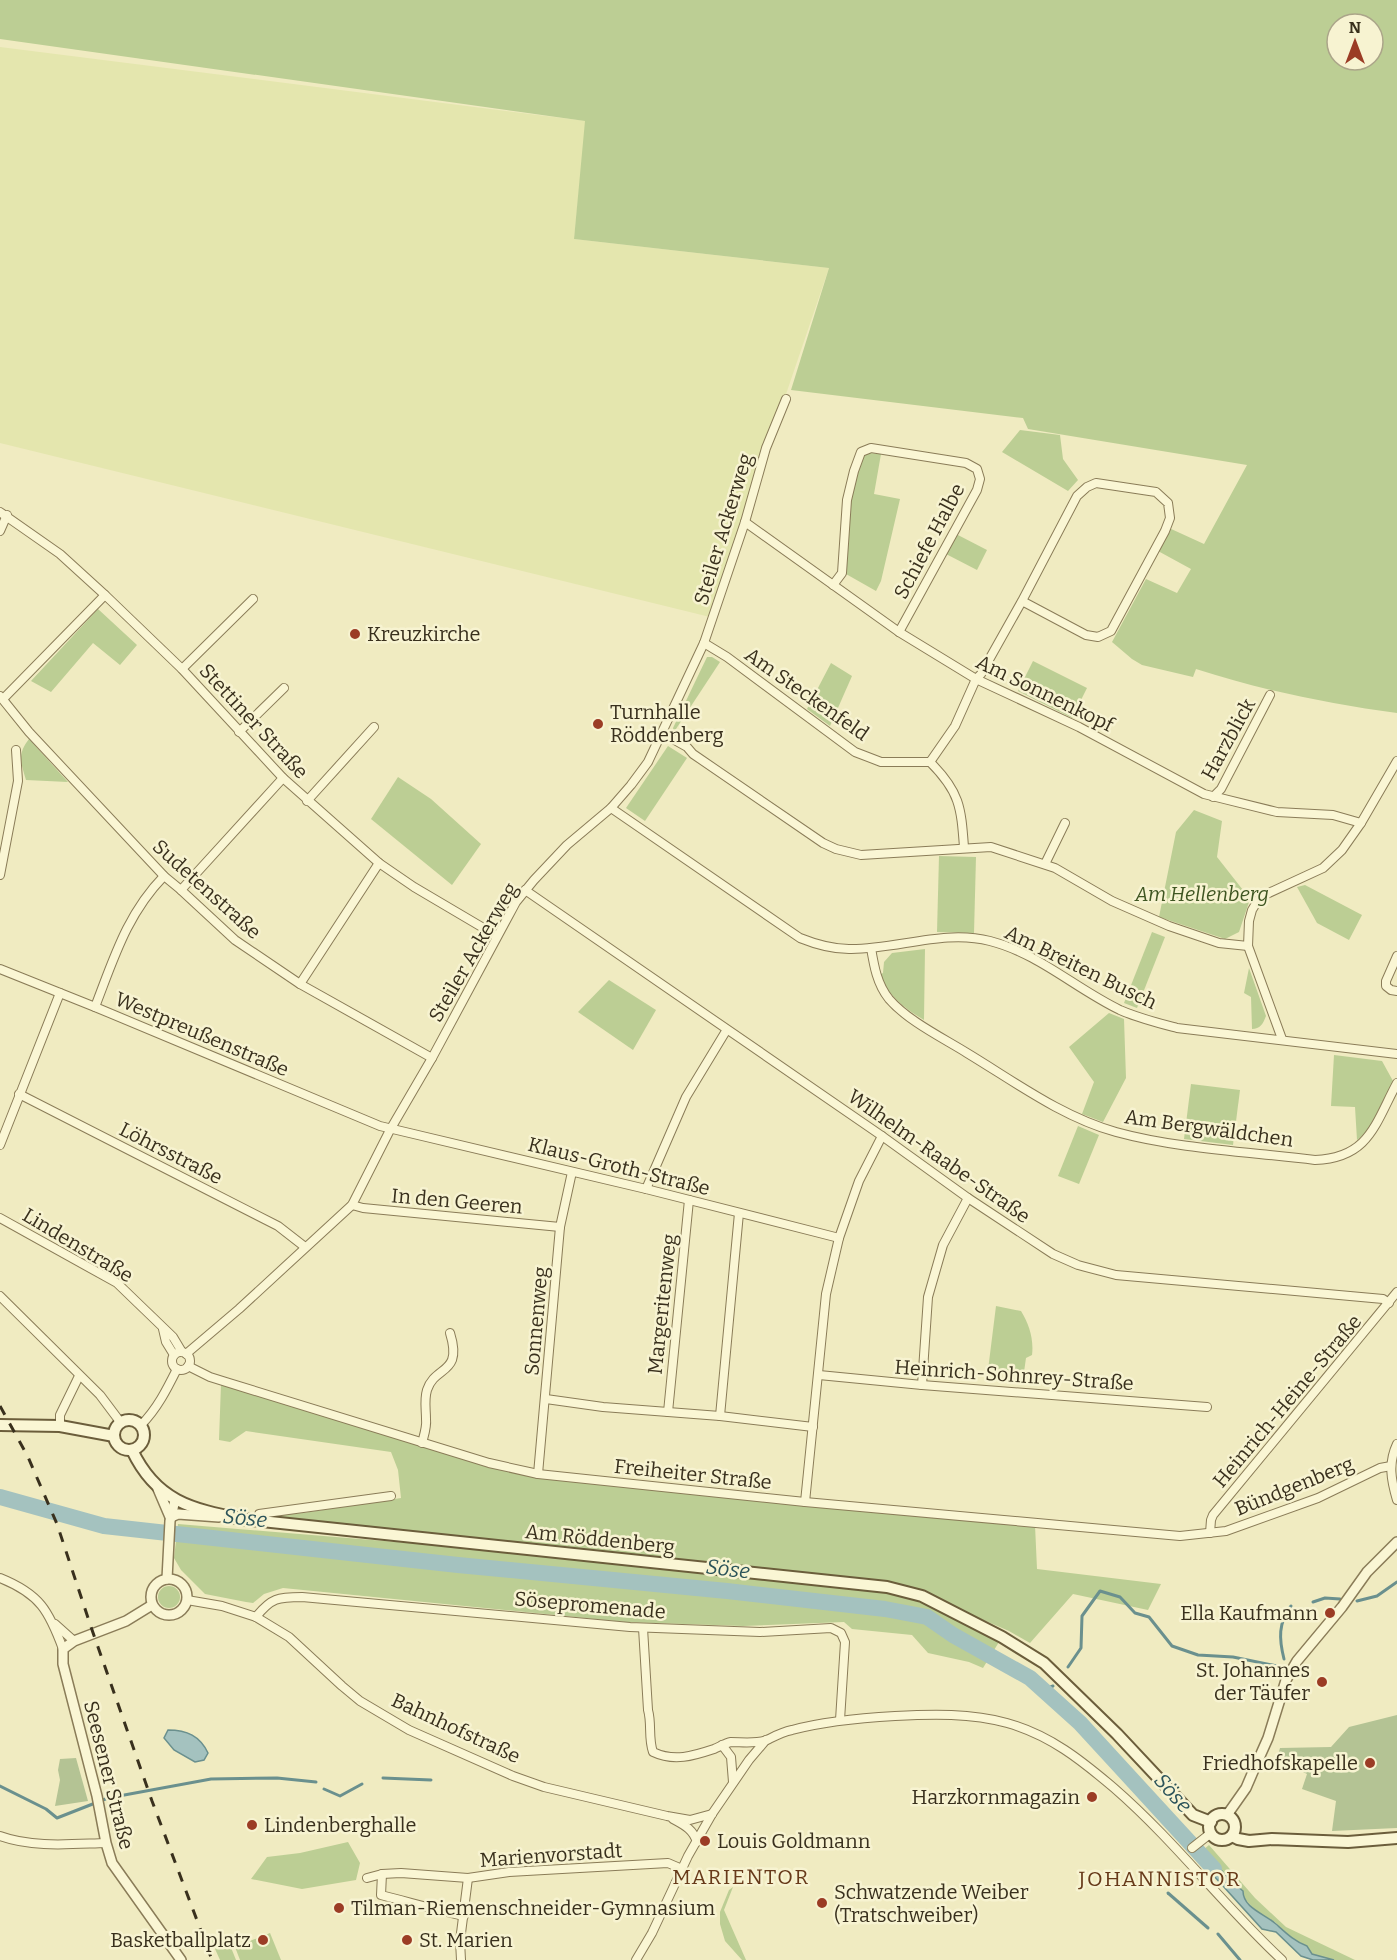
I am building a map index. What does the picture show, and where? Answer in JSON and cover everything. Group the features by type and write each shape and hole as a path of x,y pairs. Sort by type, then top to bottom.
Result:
{"main road":[{"path":"131,1420 141,1425 144,1438 141,1445 132,1450 120,1447 114,1436 116,1428 121,1423 131,1420"},
{"path":"0,1425 60,1426 114,1436"},
{"path":"132,1450 146,1474 159,1489"},
{"name":"Am Röddenberg","path":"159,1489 175,1500 195,1508 257,1521 887,1587 922,1596 1002,1637 1044,1663 1117,1734 1208,1831"},
{"path":"1234,1833 1221,1840 1208,1831 1219,1815 1227,1815 1234,1821 1234,1833 1238,1839 1249,1841 1272,1839 1348,1842 1397,1838"}],"street":[{"name":"Steiler Ackerweg","path":"181,1353 239,1309 352,1205 390,1130 432,1058 497,936 525,891 567,845 611,808 632,785 648,762 704,643 745,522 766,448 786,399"},
{"name":"Schiefe Halbe","path":"833,585 842,573 846,500 861,452 871,448 966,463 977,469 980,479 977,490 899,632"},
{"path":"964,847 960,806 947,781 930,762 955,726 976,679 1022,601 1077,496 1096,483 1156,492 1168,503 1170,518 1165,531 1111,631 1098,637 1086,636 1022,601"},
{"path":"0,531 3,514"},
{"name":"Stettiner Straße","path":"3,514 60,554 105,595 182,669 283,778 379,863 414,887 497,936"},
{"name":"Am Sonnenkopf","path":"745,522 899,632 976,679 1080,726 1213,797 1276,812 1333,815 1361,823"},
{"path":"2,697 105,595"},
{"path":"182,669 253,599"},
{"name":"Am Steckenfeld","path":"704,643 727,657 855,752 881,762 930,762"},
{"path":"239,732 284,688"},
{"name":"Harzblick","path":"1213,797 1221,789 1270,695"},
{"name":"Sudetenstraße","path":"2,697 29,732 164,876 234,940 300,984 432,1058"},
{"path":"307,801 374,727"},
{"path":"662,733 687,747 693,754 823,843 837,849 861,855 991,847 1055,868 1112,901 1169,926 1219,944 1248,946"},
{"path":"0,875 18,781 16,750"},
{"path":"1282,1039 1248,946 1249,921 1260,897 1323,868 1342,850 1361,823 1397,761"},
{"path":"181,890 283,778"},
{"name":"Am Breiten Busch","path":"611,808 800,938 828,947 871,948 950,938 988,940 1010,947 1119,1009 1147,1020 1177,1028 1397,1054"},
{"path":"1045,864 1065,823"},
{"path":"300,984 379,863"},
{"path":"96,1007 131,919 141,902 164,876"},
{"name":"Wilhelm-Raabe-Straße","path":"525,891 882,1136 968,1198 1053,1254 1096,1270 1128,1276 1383,1299 1389,1303"},
{"name":"Am Bergwäldchen","path":"871,948 877,978 883,990 904,1012 1035,1096 1114,1131 1153,1140 1315,1160 1336,1158 1352,1151 1367,1139 1397,1083"},
{"path":"1397,956 1386,986 1397,991"},
{"name":"Westpreußenstraße","path":"0,969 390,1130"},
{"path":"0,1145 60,993"},
{"path":"646,1189 686,1097 726,1031"},
{"name":"Löhrsstraße","path":"19,1094 278,1226 305,1247"},
{"name":"Klaus-Groth-Straße","path":"390,1130 461,1144 839,1238"},
{"path":"805,1502 826,1294 839,1238 859,1181 882,1136"},
{"name":"Sonnenweg","path":"538,1474 560,1227 572,1172"},
{"path":"921,1385 928,1297 943,1245 968,1198"},
{"name":"Margeritenweg","path":"668,1412 689,1200"},
{"name":"In den Geeren","path":"352,1205 363,1208 560,1227"},
{"path":"720,1416 739,1213"},
{"name":"Lindenstraße","path":"0,1218 117,1283 177,1342 181,1353"},
{"name":"Heinrich-Heine-Straße","path":"1210,1533 1210,1520 1213,1515 1397,1292"},
{"path":"0,1296 100,1395 121,1423"},
{"path":"422,1443 426,1420 427,1389 448,1368 453,1356 454,1345 450,1333"},
{"path":"181,1353 189,1359 188,1366 177,1369 172,1363 181,1353"},
{"name":"Freiheiter Straße","path":"188,1366 218,1380 422,1443 489,1463 538,1474 805,1502 1180,1536 1210,1533"},
{"path":"141,1425 162,1397 177,1369"},
{"name":"Heinrich-Sohnrey-Straße","path":"819,1375 1207,1407"},
{"path":"60,1426 60,1415 80,1376"},
{"path":"546,1399 603,1407 720,1416 813,1427"},
{"path":"1397,1444 1391,1466 1397,1500"},
{"name":"Bündgenberg","path":"1210,1533 1226,1531 1318,1498 1380,1468 1391,1466"},
{"path":"159,1489 171,1519"},
{"path":"257,1521 259,1514 391,1496"},
{"path":"167,1579 171,1519 175,1500"},
{"path":"171,1519 178,1514 228,1516"},
{"path":"1227,1815 1246,1788 1268,1738 1286,1680 1297,1661 1367,1572 1397,1542"},
{"path":"0,1578 29,1592 53,1623 74,1641"},
{"path":"167,1579 176,1580 184,1587 187,1600 182,1610 172,1615 162,1614 152,1605 150,1593 157,1582 167,1579"},
{"name":"Sösepromenade","path":"256,1617 267,1604 280,1597 302,1597 643,1628 764,1632 831,1628 841,1633 845,1642 840,1720"},
{"name":"Bahnhofstraße","path":"187,1600 222,1606 256,1617 289,1637 360,1701 409,1730 467,1758 544,1787 668,1816"},
{"path":"53,1623 63,1649 74,1641 126,1621 152,1605"},
{"path":"643,1628 653,1752 675,1758 693,1756 726,1744 766,1740"},
{"name":"Seesener Straße","path":"63,1649 63,1664 98,1796 106,1843 116,1872 181,1960"},
{"path":"637,1959 652,1933 688,1856 712,1814 732,1783 766,1740 777,1734 840,1720 917,1715 965,1715 1018,1726 1074,1754 1141,1812 1234,1913 1282,1960"},
{"path":"726,1744 731,1757 732,1783"},
{"path":"668,1816 690,1820 712,1814"},
{"path":"668,1816 687,1826 697,1842"},
{"path":"1194,1867 1192,1848 1208,1831"},
{"path":"0,1836 17,1842 73,1845 106,1843"},
{"path":"1170,1842 1192,1848"},
{"name":"Marienvorstadt","path":"461,1960 460,1941 468,1878 509,1872 668,1863 682,1869"},
{"path":"367,1878 401,1873 468,1878"},
{"path":"382,1874 381,1895 464,1916"}],"green space":[{"path":"0,0 1397,0 1397,713 1296,696 1196,669 1193,677 1142,665 1132,659 1112,642 1146,579 1177,593 1191,569 1158,551 1169,528 1204,544 1247,465 1028,429 1023,418 791,390 829,268 574,239 585,121 0,39"},
{"path":"0,47 586,121 574,239 829,268 710,617 0,443"},
{"path":"1020,430 1060,435 1063,459 1078,480 1068,491 1002,452"},
{"path":"869,453 881,454 874,494 900,499 881,581 876,591 846,574 851,497 862,457"},
{"path":"956,534 987,550 977,570 946,554"},
{"path":"98,609 137,645 120,665 93,643 51,692 31,681"},
{"path":"707,657 720,662 674,732 673,728"},
{"path":"1033,661 1087,688 1072,718 1018,691"},
{"path":"831,663 852,676 830,726 807,709"},
{"path":"29,739 68,782 26,780 21,754"},
{"path":"668,746 687,758 645,821 626,808"},
{"path":"398,777 431,799 481,844 452,885 371,819"},
{"name":"Am Hellenberg","path":"1194,810 1222,821 1217,857 1250,899 1239,932 1225,939 1159,917 1176,832"},
{"path":"939,856 976,857 974,933 937,932"},
{"path":"1305,885 1362,915 1349,940 1317,923 1297,887"},
{"path":"1152,932 1165,937 1137,1008 1124,1003"},
{"path":"925,949 924,1020 904,1007 892,995 881,974 884,962 892,953"},
{"path":"1249,968 1266,1016 1261,1026 1252,1029 1251,997 1244,993"},
{"path":"609,980 656,1010 633,1050 578,1012"},
{"path":"1109,1013 1124,1019 1126,1078 1103,1122 1082,1114 1094,1082 1069,1047"},
{"path":"1334,1055 1382,1061 1393,1081 1367,1132 1357,1140 1355,1107 1331,1106"},
{"path":"1191,1084 1240,1090 1233,1145 1184,1139"},
{"path":"1078,1126 1099,1135 1079,1184 1058,1176"},
{"path":"996,1306 1021,1311 1026,1321 1032,1337 1032,1355 1026,1358 1024,1372 988,1370"},
{"path":"221,1384 489,1465 1035,1525 1037,1569 1161,1584 1148,1610 1073,1594 1030,1643 1009,1631 923,1594 583,1552 278,1518 267,1515 303,1513 401,1498 398,1470 391,1452 246,1431 230,1442 219,1440"},
{"path":"178,1524 421,1544 886,1592 920,1601 999,1642 983,1668 969,1662 928,1653 912,1635 852,1629 844,1622 743,1626 625,1622 283,1588 264,1594 253,1603 246,1602 205,1594 181,1570 174,1558"},
{"path":"169,1586 177,1589 180,1597 177,1605 169,1608 161,1605 158,1597 161,1589"},
{"path":"1397,1715 1397,1828 1332,1831 1336,1801 1302,1789 1307,1774 1277,1759 1280,1748 1331,1747 1349,1727"},
{"path":"76,1758 88,1801 55,1806 60,1780 58,1770 60,1759"},
{"path":"348,1842 360,1863 356,1880 302,1889 251,1879 267,1857 300,1853"},
{"path":"1209,1845 1255,1898 1286,1927 1355,1960 1334,1960 1312,1954 1307,1946 1295,1941 1275,1922 1257,1912 1244,1898 1243,1891 1203,1850"},
{"path":"733,1887 724,1910 746,1960 742,1960 725,1941 720,1924 720,1912 729,1890"},
{"name":"Basketballplatz","path":"270,1933 281,1960 240,1960 235,1947"},
{"path":"226,1935 236,1960 220,1960 211,1940"}],"water":[{"path":"168,1730 181,1731 197,1738 208,1753 204,1760 195,1762 174,1750 164,1738"},
{"path":"1203,1850 1243,1891 1247,1902 1255,1910 1307,1946 1312,1954 1334,1960 1313,1960 1301,1956 1276,1932 1262,1929 1204,1865 1198,1856"}],"waterway":[{"name":"Söse","path":"0,1497 104,1526 458,1565 727,1591 885,1609 927,1617 953,1635 1030,1678 1080,1723 1214,1869"},
{"path":"1357,1601 1377,1596 1397,1582"},
{"path":"1068,1667 1081,1648 1082,1616 1100,1591 1120,1597 1135,1613 1149,1617 1172,1646 1198,1655 1233,1657 1277,1666"},
{"path":"1313,1602 1325,1598 1340,1599"},
{"path":"1284,1659 1281,1631 1291,1606"},
{"path":"1043,1690 1053,1686"},
{"path":"0,1786 46,1809 57,1818 108,1798 211,1779 277,1778 316,1782"},
{"path":"383,1778 431,1780"},
{"path":"324,1789 340,1796 362,1784"},
{"path":"1168,1893 1208,1928"},
{"path":"1218,1934 1240,1960"}],"railway":[{"path":"0,1406 28,1457 57,1524 152,1801 212,1960"}],"place":[{"name":"Kreuzkirche","path":"355,634"},
{"name":"Turnhalle Röddenberg","path":"598,724"},
{"name":"Ella Kaufmann","path":"1330,1613"},
{"name":"St. Johannes der Täufer","path":"1322,1682"},
{"name":"Friedhofskapelle","path":"1370,1763"},
{"name":"Harzkornmagazin","path":"1092,1797"},
{"name":"Lindenberghalle","path":"252,1825"},
{"name":"Louis Goldmann","path":"705,1841"},
{"name":"Schwatzende Weiber (Tratschweiber)","path":"822,1903"},
{"name":"Tilman-Riemenschneider-Gymnasium","path":"339,1908"},
{"name":"Basketballplatz","path":"263,1940"},
{"name":"St. Marien","path":"407,1940"}],"district":[{"name":"MARIENTOR","path":"741,1877"},
{"name":"JOHANNISTOR","path":"1160,1879"}]}
